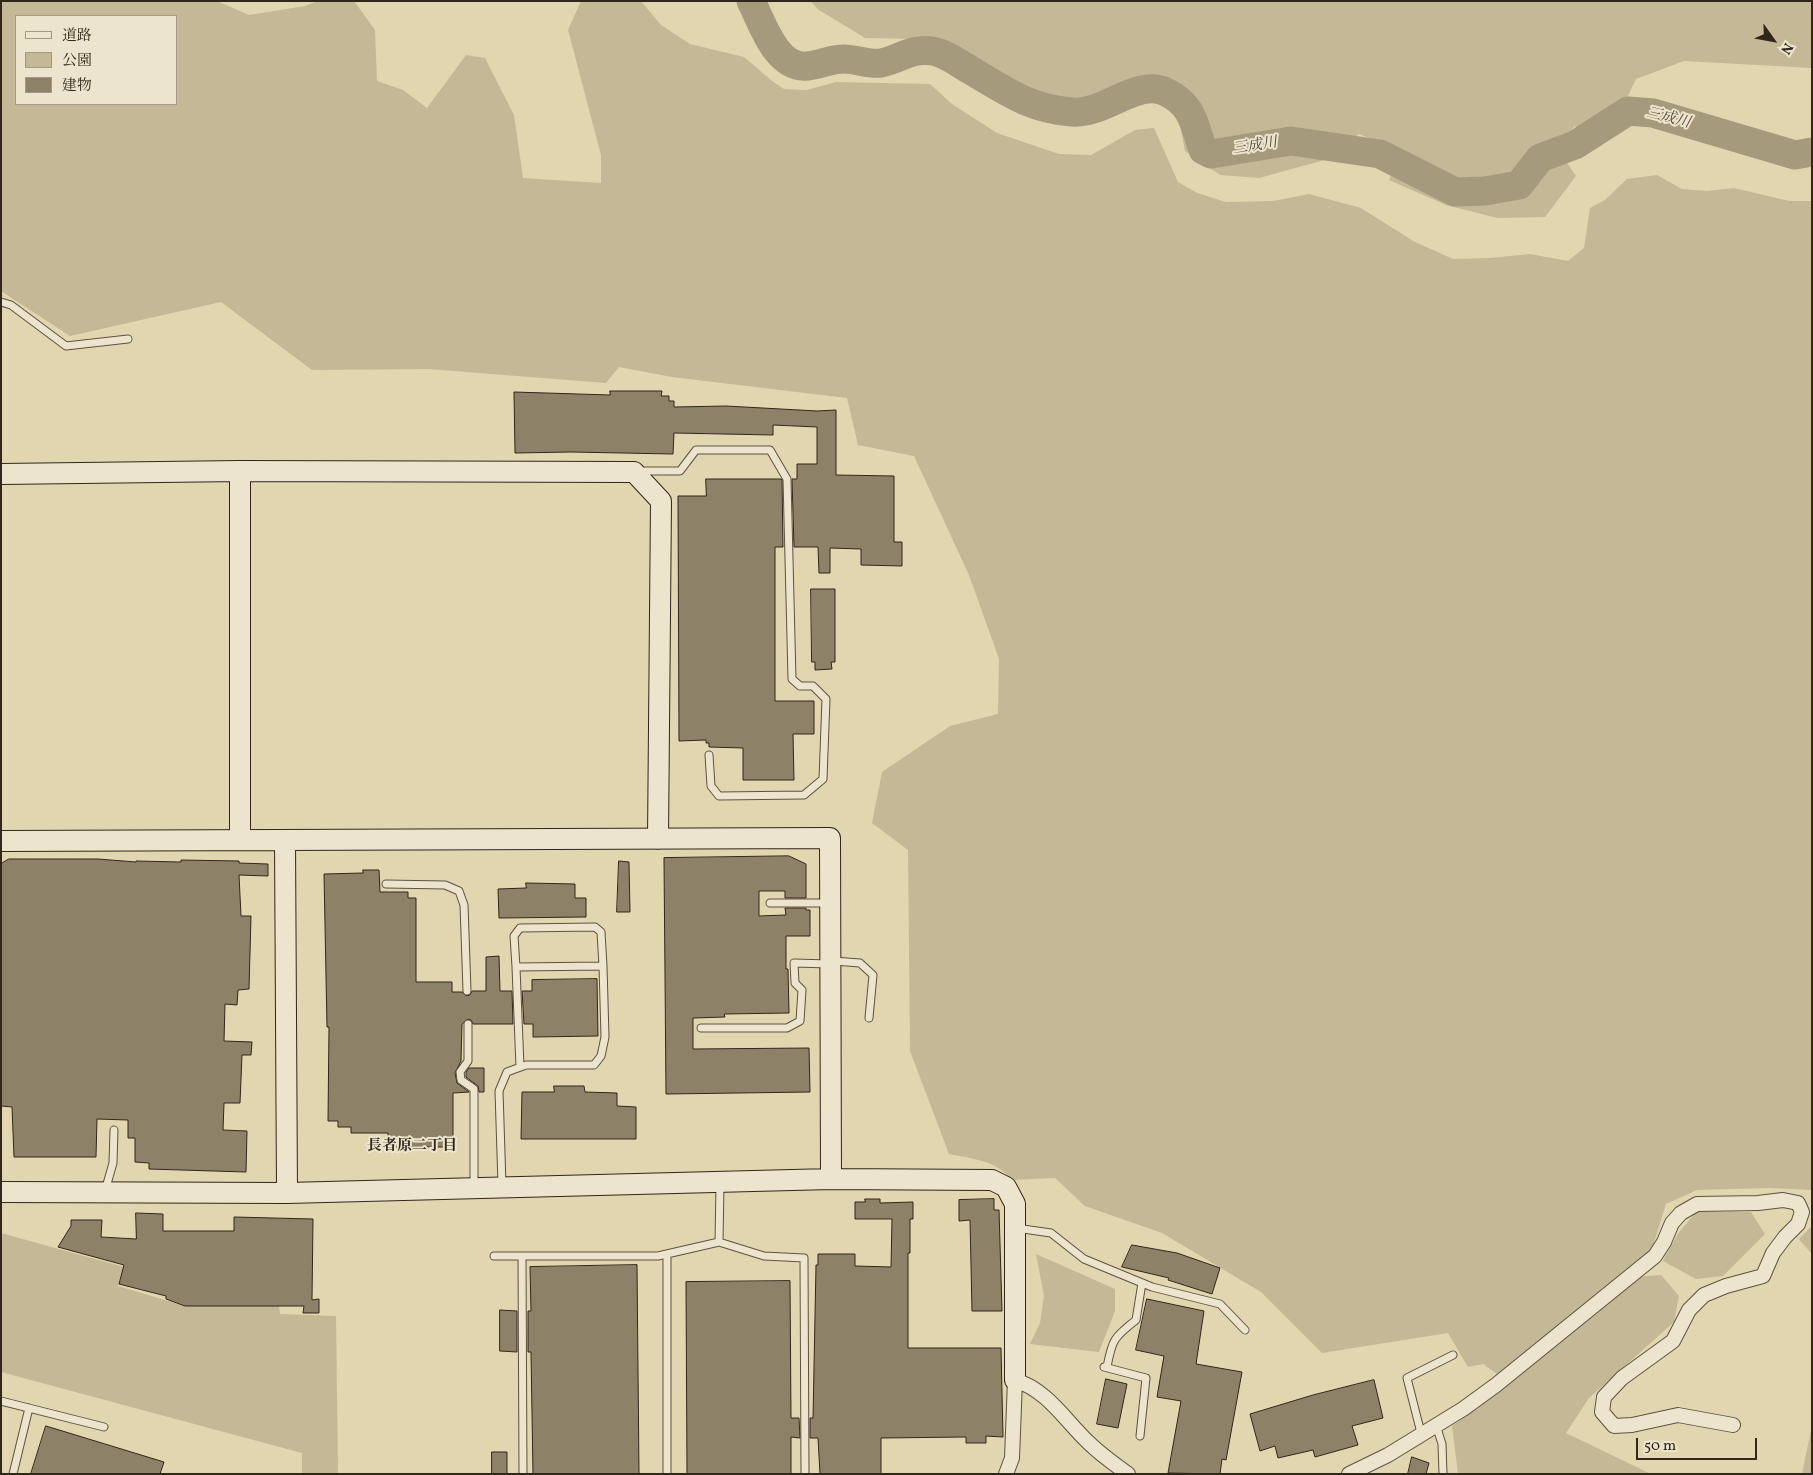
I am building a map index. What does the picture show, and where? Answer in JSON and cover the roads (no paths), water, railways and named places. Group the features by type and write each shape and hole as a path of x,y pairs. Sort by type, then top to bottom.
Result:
{"street":[{"path":"240,471 240,840"},
{"path":"1,474 240,471 634,472 661,501 658,839"},
{"path":"1,841 830,838 831,1179"},
{"path":"285,840 287,1193"},
{"path":"1,1192 287,1193 831,1179 992,1180 1006,1187 1015,1204 1015,1380 1012,1458 1006,1474"},
{"path":"1349,1474 1388,1455 1496,1385 1655,1256 1664,1242 1672,1223 1681,1213 1697,1204 1758,1203 1783,1200 1798,1203 1802,1212 1798,1224 1773,1253 1762,1276 1726,1286 1704,1295 1690,1310 1673,1341 1622,1378 1604,1397 1602,1412 1614,1426 1632,1425 1678,1415 1733,1424"},
{"path":"1015,1380 1026,1383 1046,1397 1089,1442 1128,1474"}],"lane":[{"path":"1,302 12,305 66,346 128,340"},
{"path":"634,472 680,470 696,450 770,450 787,479 792,679 800,686 813,686 826,699 823,779 804,795 719,796 711,786 708,755"},
{"path":"386,884 445,885 459,890 464,905 467,992"},
{"path":"770,903 830,903"},
{"path":"502,1188 499,1091 508,1072 526,1065 594,1065 601,1056 605,1037 603,966 601,932 594,927 520,928 514,936 520,1067"},
{"path":"700,1028 787,1028 800,1021 802,990 795,983 794,963 830,962 860,964 873,975 869,1018"},
{"path":"516,967 603,966"},
{"path":"468,1024 468,1061 460,1072 461,1080 474,1089 474,1188"},
{"path":"105,1193 113,1163 114,1130"},
{"path":"720,1182 720,1242"},
{"path":"1015,1228 1051,1233 1084,1259 1152,1287 1220,1304 1245,1330"},
{"path":"494,1256 658,1256 720,1242 764,1256 804,1258 805,1474"},
{"path":"667,1254 667,1474"},
{"path":"522,1256 523,1474"},
{"path":"1140,1436 1146,1378 1106,1367 1111,1347 1119,1332 1136,1320 1142,1283"},
{"path":"1421,1433 1407,1378 1453,1355"},
{"path":"1,1401 104,1428"},
{"path":"12,1474 29,1408"},
{"path":"1436,1424 1442,1444 1444,1474"}],"waterway":[{"name":"三成川","path":"751,1 765,32 779,52 796,65 807,66 844,59 881,63 911,52 932,51 947,56 1020,98 1044,107 1072,112 1096,108 1132,93 1155,89 1166,92 1182,103 1191,116 1203,150 1211,154 1291,141 1380,154 1455,192 1485,191 1519,185 1540,158 1575,145 1628,111 1653,113 1795,155 1812,152"}],"district":[{"name":"長者原二丁目","path":"412,1147"}]}
